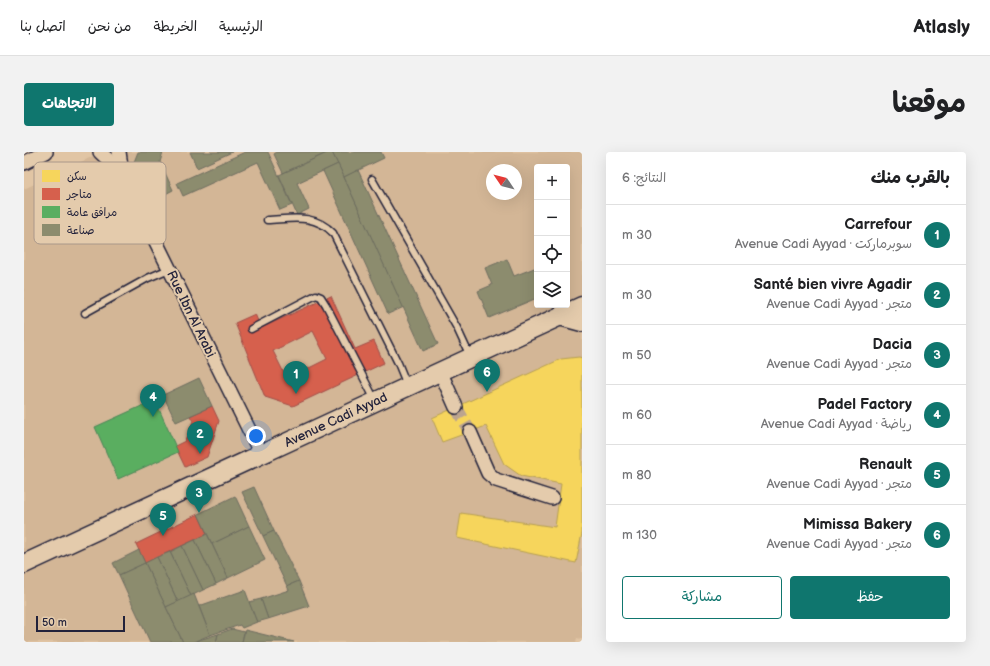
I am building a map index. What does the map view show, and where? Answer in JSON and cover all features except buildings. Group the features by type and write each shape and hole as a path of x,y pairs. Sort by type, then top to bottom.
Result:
{"main road":[{"name":"Avenue Cadi Ayyad","path":"24,564 582,306"},
{"path":"560,316 582,322"}],"street":[{"path":"24,163 46,152"},
{"name":"Rue Ibn Al Arabi","path":"100,152 110,162"},
{"name":"Rue Ibn Al Arabi","path":"119,152 120,162"},
{"name":"Rue Ibn Al Arabi","path":"157,244 261,454"},
{"path":"440,372 456,407"},
{"path":"470,432 488,473 496,480 552,498"}],"lane":[{"path":"372,180 457,328 471,357"},
{"path":"267,220 308,218 328,227 333,234 398,363 408,386"},
{"path":"85,313 148,278 169,269"},
{"path":"251,328 316,295 321,297 375,401"}],"shaded area":[{"path":"102,152 582,152 582,639 577,638 576,642 24,642 24,189 34,184 34,244 166,244 166,162 81,162"}],"tunnel":[{"path":"456,407 470,432"}],"place":[{"name":"Mimissa Bakery","path":"487,392"},
{"name":"Carrefour","path":"296,394"},
{"name":"Padel Factory","path":"153,417"},
{"name":"Santé bien vivre Agadir","path":"200,454"},
{"name":"Dacia","path":"199,513"},
{"name":"Renault","path":"163,536"}]}
